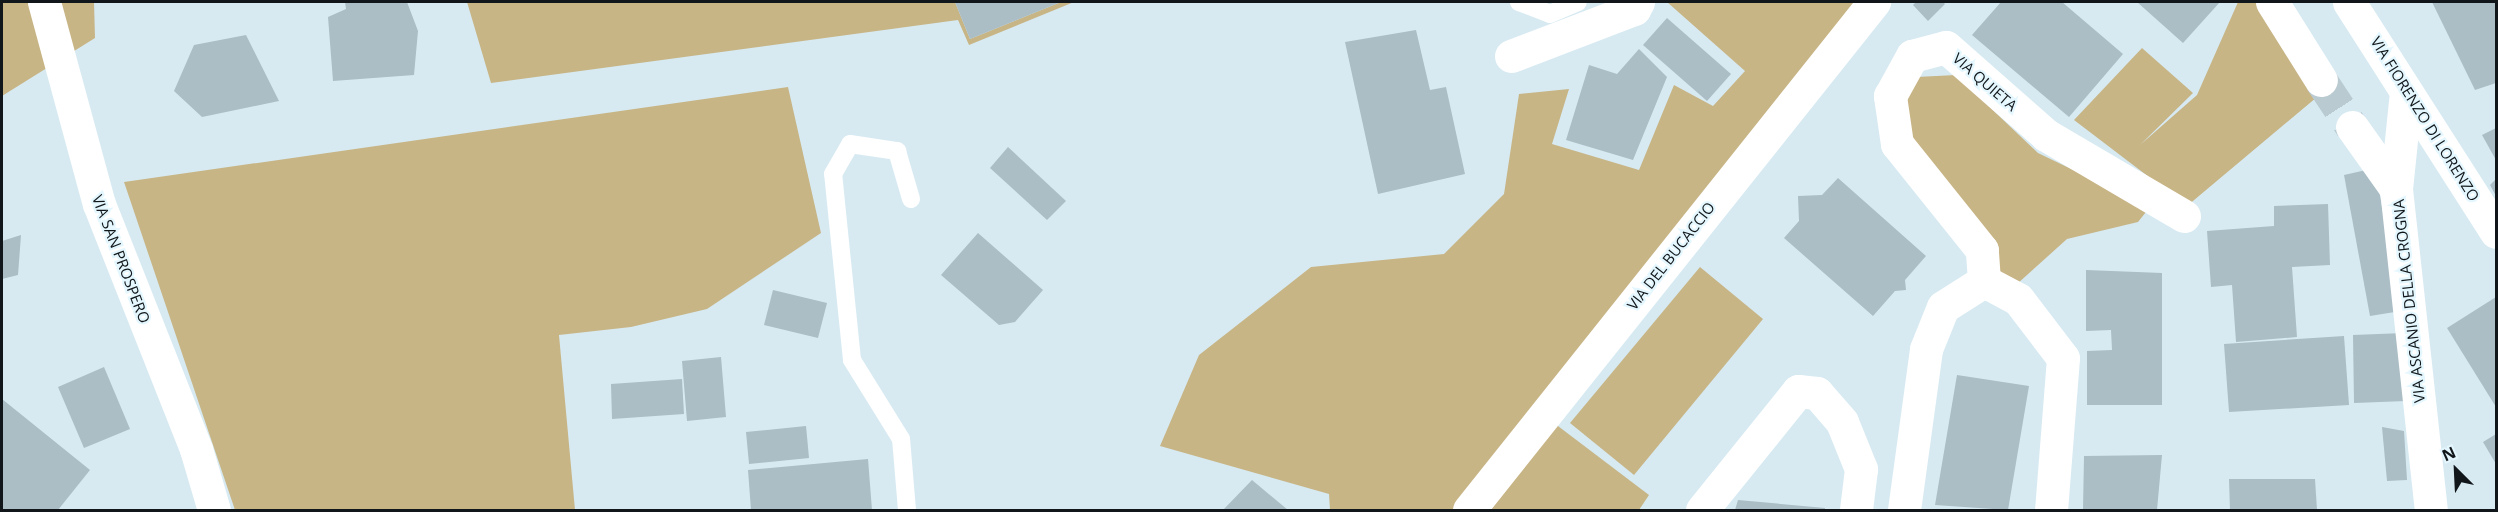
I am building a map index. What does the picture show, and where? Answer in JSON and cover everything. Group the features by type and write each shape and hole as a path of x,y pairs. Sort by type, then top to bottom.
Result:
{"street":[{"name":"VIA SAN PROSPERO","path":"44,2 99,204 196,449 214,510"},
{"path":"1511,56 1634,9 1638,2"},
{"name":"VIA DEL BUCACCIO","path":"1469,510 1874,2"},
{"path":"2272,2 2314,69"},
{"name":"VIA FIORENZO DI LORENZO","path":"2352,3 2496,232"},
{"name":"VIA QUIETA","path":"1984,281 1982,250 1898,144 1890,96 1912,56 1946,47 2046,135 2184,216"},
{"name":"VIA ASCANIO DELLA CROGNA","path":"2406,92 2396,189 2431,510"},
{"path":"2352,127 2396,189"},
{"path":"1904,510 1926,349 1943,307 1984,281 2018,299 2063,358 2051,510"},
{"path":"1702,510 1798,391 1817,393 1842,422 1861,469 1856,510"}],"lane":[{"path":"1519,2 1550,14 1578,2"},
{"path":"907,510 901,439 852,360 833,174 850,144 897,151 911,199"}],"shaded area":[{"path":"2,2 94,2 95,38 2,96"},
{"path":"467,2 955,2 970,39 1061,2 1074,2 969,45 958,20 491,83"},
{"path":"1667,2 1859,2 1454,510 1330,510 1329,494 1160,446 1199,355 1311,267 1444,254 1504,194 1519,94 1569,89 1552,144 1639,170 1674,85 1713,106 1745,71"},
{"path":"2238,2 2258,2 2323,92 2187,206 2074,120 2142,48 2193,93 2140,145 2197,95"},
{"path":"1956,75 2038,153 2150,207 2138,222 2067,239 2017,284 1991,270 1996,241 1970,224 1909,141 1898,100 1916,77"},
{"path":"788,87 821,233 707,309 631,327 559,335 575,510 235,510 124,182"},
{"path":"1700,267 1763,319 1634,475 1570,423"},
{"path":"1554,423 1649,495 1639,510 1484,510"}],"building":[{"path":"345,2 407,2 418,31 414,75 333,81 328,17 346,9"},
{"path":"955,2 1061,2 970,39"},
{"path":"1916,2 1943,2 1945,4 1928,21 1913,5"},
{"path":"2001,2 2062,2 2123,54 2069,117 1972,35"},
{"path":"2137,2 2220,2 2183,43"},
{"path":"2432,2 2496,2 2496,83 2475,90"},
{"path":"1667,18 1731,74 1707,101 1643,45"},
{"path":"1416,30 1430,90 1446,87 1465,174 1378,194 1345,42"},
{"path":"246,35 279,101 202,117 174,91 194,45"},
{"path":"1639,49 1667,77 1633,160 1566,140 1589,65 1617,74"},
{"path":"2496,128 2496,160 2482,135"},
{"path":"1008,147 1066,201 1047,220 990,168"},
{"path":"2375,168 2401,311 2370,316 2344,175"},
{"path":"1838,178 1926,256 1905,280 1906,290 1895,291 1873,316 1784,238 1799,221 1798,196 1822,195"},
{"path":"2496,179 2496,196 2490,185"},
{"path":"2328,204 2330,265 2292,267 2297,337 2236,342 2232,285 2211,287 2207,231 2274,226 2274,206"},
{"path":"978,233 1043,290 1015,322 999,325 941,275"},
{"path":"21,235 18,275 2,279 2,241"},
{"path":"2086,270 2162,273 2162,405 2087,405 2087,351 2112,350 2111,330 2086,331"},
{"path":"773,290 827,303 818,338 764,325"},
{"path":"2496,297 2496,407 2447,328"},
{"path":"2404,333 2406,401 2354,403 2353,335"},
{"path":"2344,336 2349,405 2229,412 2224,344"},
{"path":"721,357 726,417 687,421 682,361"},
{"path":"104,367 130,429 84,448 58,387"},
{"path":"1957,375 2029,386 2008,510 1935,505"},
{"path":"682,379 684,414 612,419 611,384"},
{"path":"2,399 90,470 58,510 2,510"},
{"path":"806,426 809,458 749,464 746,432"},
{"path":"2382,427 2404,431 2407,480 2387,481"},
{"path":"2496,434 2496,464 2483,442"},
{"path":"2162,455 2157,510 2083,510 2084,456"},
{"path":"868,459 872,510 751,510 748,470"},
{"path":"2229,479 2315,479 2317,510 2230,510"},
{"path":"1252,480 1288,510 1223,510"},
{"path":"1738,500 1825,508 1825,510 1735,510"}],"tunnel":[{"path":"2321,80 2352,127"}]}
